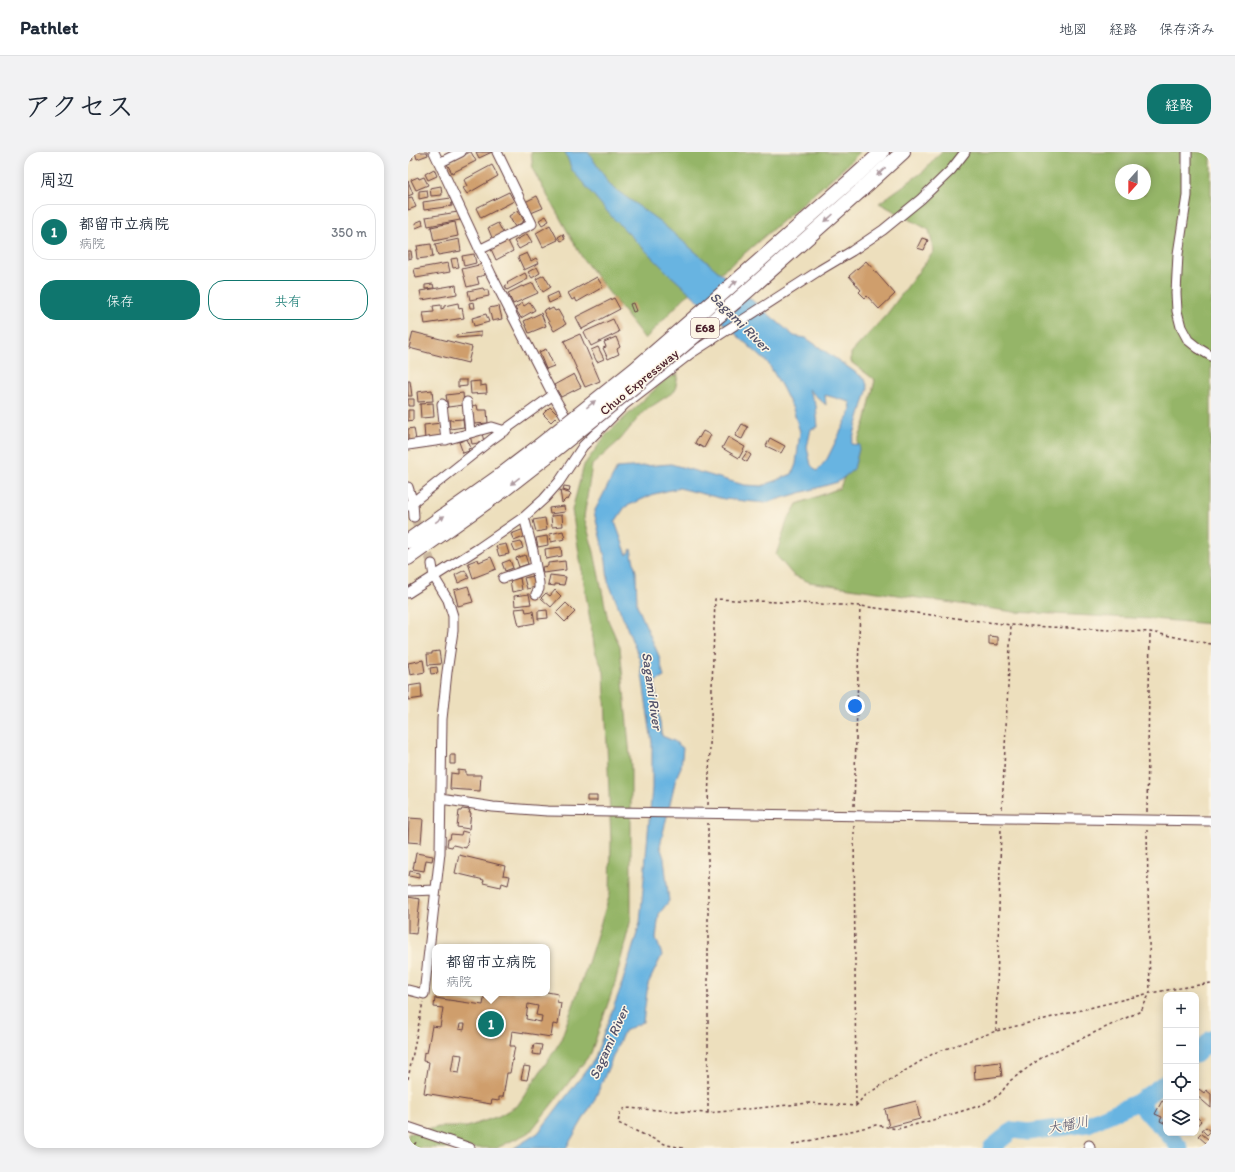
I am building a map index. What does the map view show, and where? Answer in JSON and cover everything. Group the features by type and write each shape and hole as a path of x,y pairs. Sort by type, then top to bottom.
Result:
{"highway":[{"name":"E68","path":"854,187 882,152"},
{"name":"E68","path":"854,187 903,152"},
{"name":"Chuo Expressway","path":"408,541 484,487 542,452 642,380 735,302 854,187"},
{"name":"Chuo Expressway","path":"408,558 506,489 542,452"}],"street":[{"path":"434,152 479,250 553,395 583,446"},
{"path":"439,163 461,152"},
{"path":"479,250 532,224 498,152"},
{"path":"408,593 479,548 524,517 544,499 559,482 583,446 624,405 690,354 883,230 921,199 951,170 965,152"},
{"path":"1187,152 1187,196 1178,254 1176,293 1178,311 1181,327 1188,340 1211,356"},
{"path":"410,504 553,395"},
{"path":"468,402 470,433"},
{"path":"442,404 446,440"},
{"path":"408,445 446,440 492,427 505,431"},
{"path":"408,487 410,504 414,517"},
{"path":"524,517 539,583 539,589 536,594"},
{"path":"408,990 424,994 440,853 442,719 453,631 453,616 448,600 434,576 432,564"},
{"path":"503,578 536,567"},
{"path":"441,799 493,807 547,811 1211,821"},
{"path":"408,890 436,890"},
{"path":"408,1127 470,1148"}],"path":[{"path":"708,1113 708,814 715,599 860,606 1011,625 1150,632 1211,644"},
{"path":"856,1106 854,816 860,606"},
{"path":"996,1031 1001,818 1011,625"},
{"path":"792,1145 876,1125 897,1129 982,1105 999,1095 1011,1080 1044,1056 1141,1012 1150,994 1147,820 1150,632"},
{"path":"856,1106 864,1096 934,1053 996,1031 1150,994 1211,983"},
{"path":"408,1079 424,994"},
{"path":"683,1148 667,1145 618,1123 620,1113 626,1108 708,1113 810,1104 856,1106"},
{"path":"408,1143 415,1144"}],"green space":[{"path":"531,152 860,152 846,166 731,265 685,297 645,339 583,259 533,170"},
{"path":"941,152 1211,152 1211,624 1152,619 1014,612 809,582 793,575 776,555 787,521 797,504 840,488 865,422 875,380 851,362 851,353 887,314 934,251 929,230 879,203 924,171"},
{"path":"678,374 675,391 643,412 620,440 592,465 584,517 594,552 608,620 620,647 631,768 631,919 615,983 591,1053 530,1132 497,1148 408,1148 408,1134 439,1127 467,1127 499,1116 518,1105 560,1042 585,972 610,894 611,841 604,672 595,651 572,510 584,465 606,435 666,379"}],"water":[{"name":"Sagami River","path":"565,152 588,152 611,186 659,221 794,336 806,338 865,379 868,388 851,444 860,445 854,469 838,482 765,503 724,499 679,488 654,494 625,507 615,522 627,555 631,549 636,572 637,605 659,656 664,677 655,682 662,736 674,741 683,748 681,767 676,778 660,846 664,858 669,901 659,914 656,938 662,955 648,984 643,1022 624,1031 594,1101 566,1148 514,1148 538,1133 594,1060 621,987 640,923 652,788 652,743 640,660 608,581 606,561 594,512 617,468 671,464 744,485 762,486 792,474 796,464 800,432 793,409 768,363 670,275 611,216 572,170","holes":["808,389 826,405 825,395 850,402 851,410 827,459 817,471 811,465 807,447 811,429 818,427 816,405"]}],"building":[{"path":"408,152 411,152 413,160 408,161"},
{"path":"415,152 427,152 428,155 417,159"},
{"path":"470,152 476,161 452,173 447,164"},
{"path":"476,152 492,152 479,158"},
{"path":"492,165 498,176 467,194 463,188 467,186 464,180"},
{"path":"434,169 437,176 428,180 425,174"},
{"path":"418,177 419,179 424,177 428,185 416,190 411,180"},
{"path":"408,181 413,194 408,196"},
{"path":"441,186 442,195 431,196 430,188"},
{"path":"427,190 428,197 419,199 419,191"},
{"path":"509,192 514,201 481,218 476,208"},
{"path":"537,196 543,208 531,213 525,202"},
{"path":"412,197 416,207 408,210 408,198"},
{"path":"451,198 452,206 424,210 423,202"},
{"path":"518,210 524,221 515,227 509,216"},
{"path":"458,212 460,220 428,226 426,217"},
{"path":"546,216 549,221 542,225 539,220"},
{"path":"422,220 423,225 416,228 415,223"},
{"path":"455,222 458,236 434,241 431,227"},
{"path":"498,223 504,235 493,240 488,228"},
{"path":"550,225 558,240 543,247 536,233"},
{"path":"527,234 532,242 519,249 514,241"},
{"path":"563,234 565,239 561,241 558,237"},
{"path":"922,238 928,240 924,250 917,248"},
{"path":"459,239 461,251 438,255 435,244"},
{"path":"508,241 513,251 496,260 491,249"},
{"path":"431,244 433,257 417,259 417,246"},
{"path":"408,251 411,251 412,258 408,259"},
{"path":"527,253 531,261 536,258 539,263 524,270 518,257"},
{"path":"474,254 476,263 464,266 462,256"},
{"path":"457,258 459,267 453,268 451,259"},
{"path":"866,261 895,294 879,309 867,296 865,298 859,292 861,290 849,276"},
{"path":"448,263 450,272 416,278 414,269"},
{"path":"483,264 485,275 477,277 479,284 467,287 462,269"},
{"path":"537,267 540,273 532,278 528,272"},
{"path":"525,273 528,279 507,290 505,286 508,284 507,283"},
{"path":"544,275 551,287 543,292 536,279"},
{"path":"597,277 603,287 577,302 575,298 572,300 568,293"},
{"path":"533,283 538,293 513,304 508,293 522,286 523,287"},
{"path":"433,284 434,288 425,289 425,285"},
{"path":"456,285 457,294 422,300 420,291"},
{"path":"483,288 484,290 488,290 489,296 470,300 468,291"},
{"path":"558,292 560,298 549,303 547,297"},
{"path":"614,298 620,309 582,329 576,317"},
{"path":"474,302 475,308 470,308 469,303"},
{"path":"530,302 535,310 521,318 515,308 522,303 524,306"},
{"path":"458,303 459,309 462,308 464,318 425,324 423,313 434,312 433,306 441,305 441,309 444,308 444,306"},
{"path":"633,303 636,311 633,312 630,304"},
{"path":"499,306 502,319 492,321 489,308"},
{"path":"548,308 549,310 553,308 555,311 558,310 566,324 554,331 543,311"},
{"path":"541,313 546,326 529,333 524,321"},
{"path":"486,314 489,322 474,326 472,318"},
{"path":"613,319 619,332 591,346 584,332"},
{"path":"413,332 472,347 468,363 409,348"},
{"path":"481,332 481,336 456,338 456,335"},
{"path":"580,334 600,381 585,387 564,341"},
{"path":"616,337 620,347 617,349 619,354 608,359 603,348 606,347 604,342"},
{"path":"598,347 604,359 597,362 591,350"},
{"path":"546,349 554,366 546,369 539,352"},
{"path":"574,374 581,387 561,397 554,385"},
{"path":"458,380 467,380 467,386 458,387"},
{"path":"408,381 410,381 412,396 408,396"},
{"path":"480,381 480,386 486,385 487,393 471,394 470,382"},
{"path":"432,390 433,401 418,402 417,392"},
{"path":"463,393 464,405 448,407 446,395"},
{"path":"408,399 414,399 414,406 408,406"},
{"path":"433,403 434,417 421,418 420,404"},
{"path":"477,405 478,410 487,410 488,423 474,424 472,406"},
{"path":"550,407 558,415 551,422 543,414"},
{"path":"408,410 413,410 413,420 408,421"},
{"path":"463,419 464,427 450,429 449,420"},
{"path":"441,423 443,439 425,440 424,425"},
{"path":"742,424 748,427 742,439 735,436"},
{"path":"414,428 416,440 408,441 408,429"},
{"path":"703,431 711,435 704,448 695,443"},
{"path":"482,433 484,442 472,444 470,435"},
{"path":"728,437 745,447 739,458 722,448"},
{"path":"770,438 785,446 781,453 766,446"},
{"path":"467,439 471,448 468,449 469,451 463,453 459,442"},
{"path":"747,452 751,455 747,462 742,459"},
{"path":"564,486 570,487 569,492 563,490"},
{"path":"560,490 571,494 568,500 566,499 562,503"},
{"path":"564,506 565,512 550,514 549,508"},
{"path":"562,515 563,526 552,527 551,516"},
{"path":"545,518 547,530 536,532 533,520"},
{"path":"524,529 526,536 514,541 511,534"},
{"path":"563,531 565,539 551,542 550,534"},
{"path":"547,536 548,545 538,547 536,538"},
{"path":"521,542 523,548 515,551 512,544"},
{"path":"506,544 509,554 499,556 496,546"},
{"path":"561,547 562,556 546,559 545,549"},
{"path":"525,555 528,564 519,567 516,558"},
{"path":"491,557 496,569 473,578 468,563 478,559 479,562"},
{"path":"510,560 513,568 505,571 502,563"},
{"path":"565,561 566,570 543,573 542,567 548,566 548,563"},
{"path":"465,570 469,578 458,583 455,575"},
{"path":"550,575 566,577 564,585 548,585"},
{"path":"533,576 536,587 527,589 524,578"},
{"path":"520,578 522,590 512,592 510,580"},
{"path":"468,586 473,602 458,606 454,590"},
{"path":"555,590 561,596 551,607 541,598 546,593 550,596"},
{"path":"529,594 531,604 515,606 514,596"},
{"path":"566,603 575,612 565,622 556,613"},
{"path":"525,608 526,612 533,611 535,623 519,626 515,609"},
{"path":"547,610 548,618 538,619 538,611"},
{"path":"989,636 998,637 998,645 989,644"},
{"path":"439,651 441,664 428,665 427,654 432,654 432,652"},
{"path":"423,660 425,672 410,675 408,663"},
{"path":"437,667 438,673 431,674 430,668"},
{"path":"421,684 422,698 408,700 408,686"},
{"path":"450,755 455,755 455,764 450,764"},
{"path":"458,770 466,771 466,775 481,775 480,791 450,789 451,773 458,774"},
{"path":"587,796 597,796 597,801 587,801"},
{"path":"462,809 470,810 469,829 457,827 459,811"},
{"path":"409,818 423,819 421,843 408,842"},
{"path":"462,831 469,833 466,848 453,845 452,847 447,846 448,839 450,839 451,834 461,835"},
{"path":"416,853 433,856 432,861 426,860 424,871 413,869"},
{"path":"459,855 505,866 503,875 510,876 508,885 502,883 501,887 483,883 484,880 455,873"},
{"path":"410,871 419,873 419,878 409,876"},
{"path":"408,897 420,899 416,934 408,933"},
{"path":"550,993 558,994 557,1002 561,1003 558,1025 553,1024 551,1037 512,1031 510,1046 515,1046 510,1073 507,1073 503,1097 499,1097 499,1101 492,1100 491,1104 424,1093 429,1062 423,1061 424,1052 427,1053 432,1026 440,1027 443,1008 434,1007 435,998 483,1005 484,996 550,996","holes":["528,1004 538,1006 536,1015 542,1016 541,1022 526,1019","460,1024 465,1024 464,1030 459,1029","454,1054 462,1055 459,1073 451,1072"]},
{"path":"534,1044 542,1045 540,1055 532,1054"},
{"path":"1000,1062 1002,1076 975,1079 974,1065"},
{"path":"524,1066 530,1067 527,1080 521,1079"},
{"path":"1199,1089 1204,1093 1206,1090 1211,1094 1211,1108 1199,1098"},
{"path":"916,1101 920,1119 889,1127 885,1109"},
{"path":"1163,1102 1163,1122 1160,1121 1162,1117 1155,1114"},
{"path":"1206,1127 1211,1131 1207,1135 1202,1130"},
{"path":"1201,1133 1209,1140 1206,1143 1198,1136"}],"waterway":[{"name":"大幡川","path":"1199,1052 1211,1039"},
{"name":"大幡川","path":"991,1148 1013,1130 1028,1132 1088,1124 1138,1102 1163,1084"},
{"path":"1138,1102 1163,1128"},
{"path":"1170,1136 1180,1148"}],"tunnel":[{"path":"414,517 432,564"}],"place":[{"name":"都留市立病院","path":"491,1024"}]}
